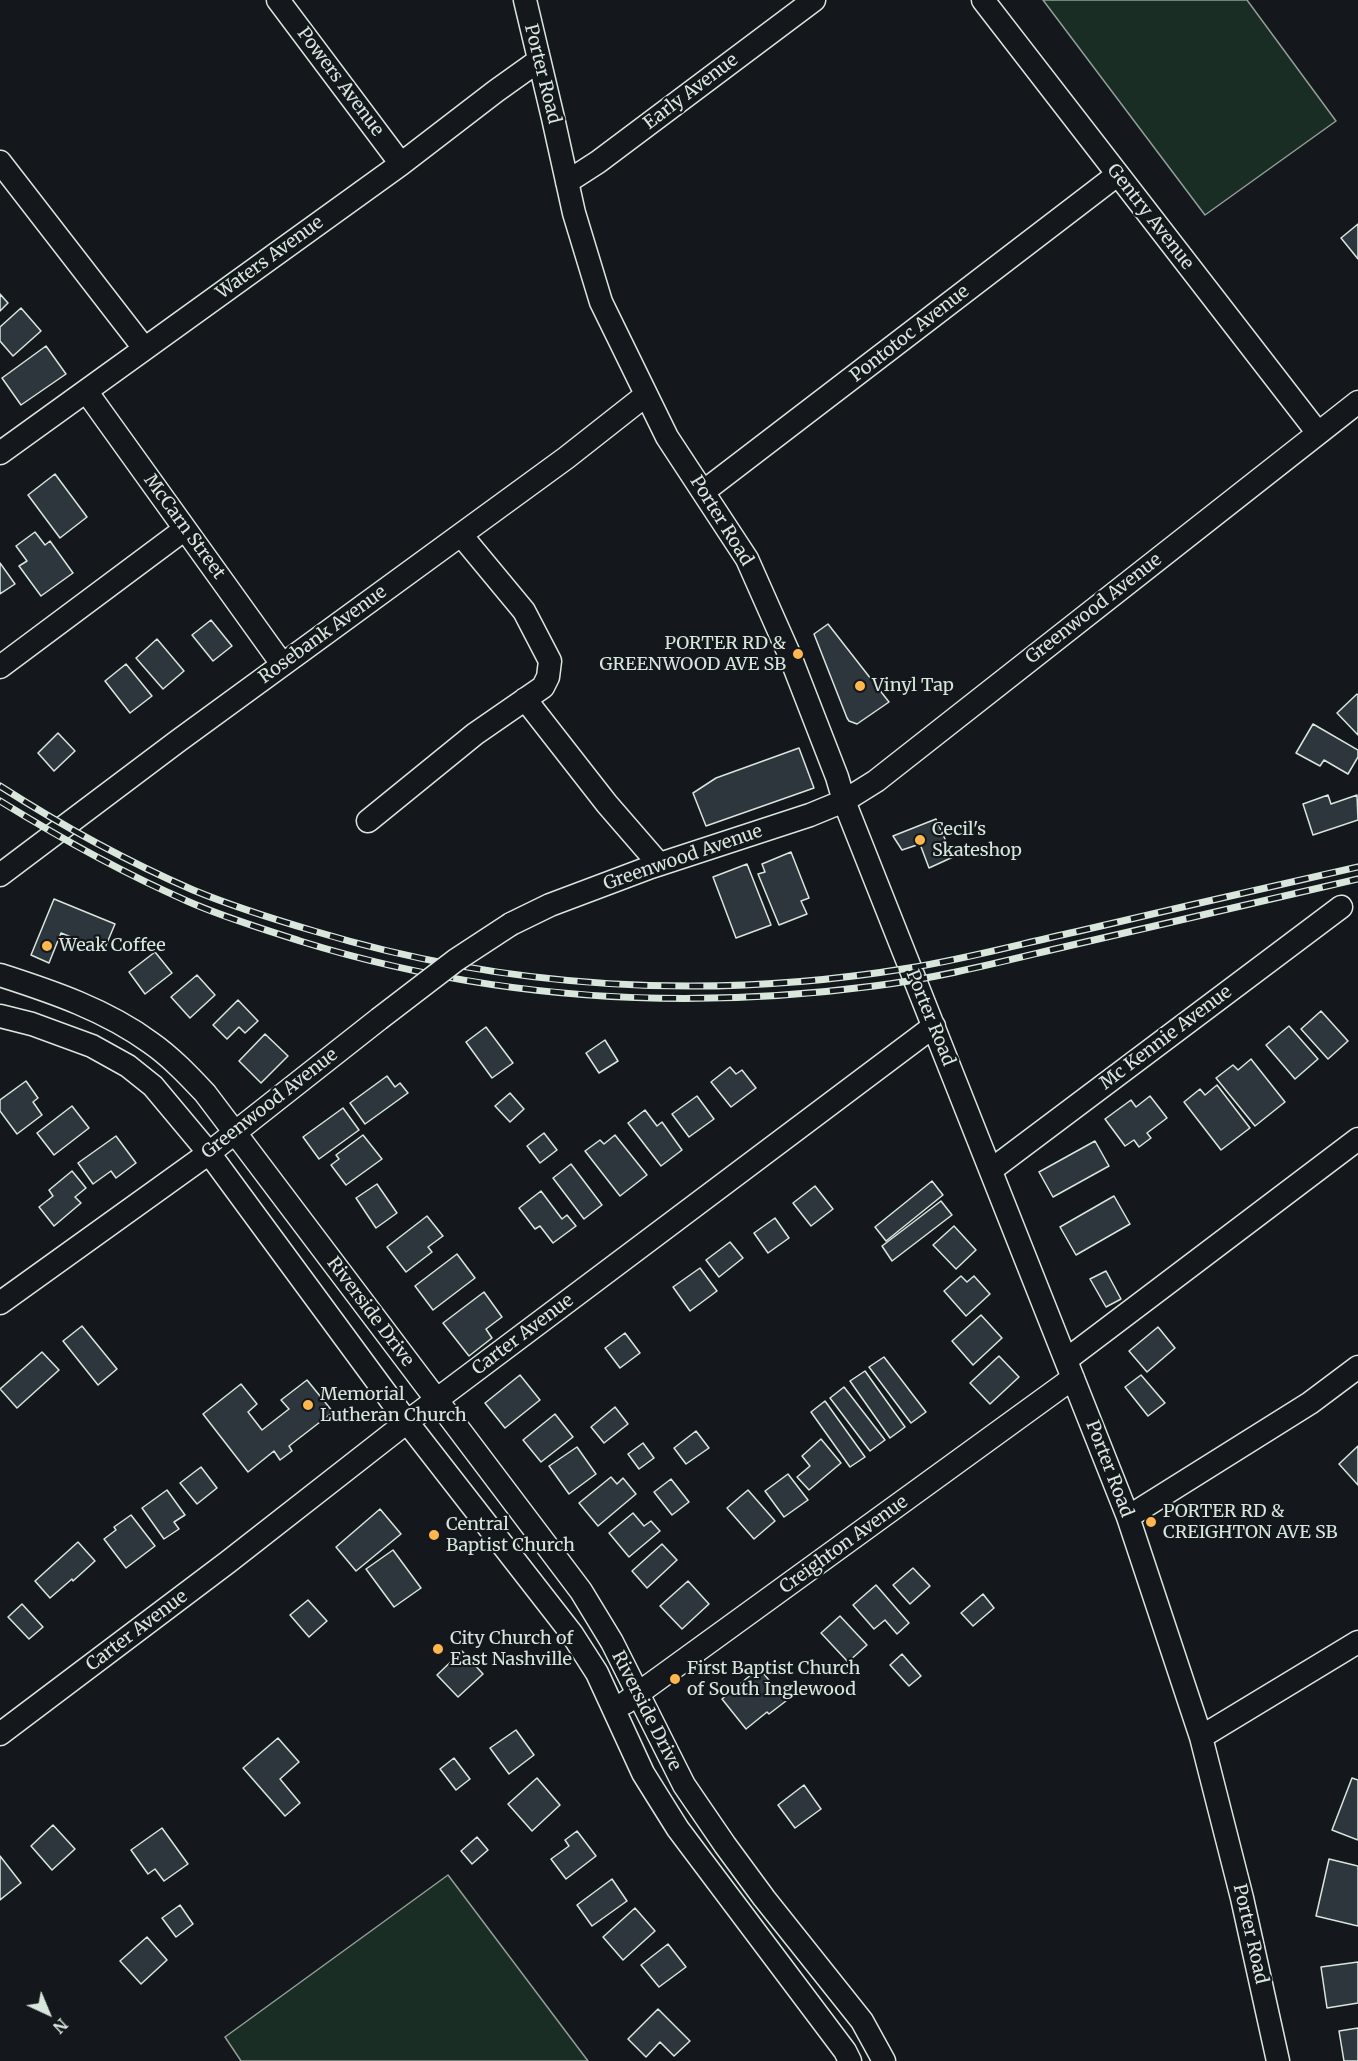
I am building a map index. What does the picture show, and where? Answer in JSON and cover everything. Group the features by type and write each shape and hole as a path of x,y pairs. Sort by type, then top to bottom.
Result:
{"street":[{"name":"Powers Avenue","path":"279,0 401,164"},
{"name":"Porter Road","path":"525,0 576,223 601,302 667,436 747,559 790,656 837,777 844,801 1128,1517 1201,1737 1242,1898 1278,2061"},
{"name":"Early Avenue","path":"567,182 598,162 814,0"},
{"name":"Gentry Avenue","path":"983,0 1318,433"},
{"name":"Waters Avenue","path":"0,453 401,164 538,61"},
{"path":"0,162 144,348"},
{"name":"Pontotoc Avenue","path":"703,492 1117,175"},
{"name":"McCarn Street","path":"86,391 282,664"},
{"name":"Rosebank Avenue","path":"0,875 282,664 566,459 646,395"},
{"name":"Greenwood Avenue","path":"0,1303 209,1153 456,960 511,924 550,905 659,864 810,815 844,801 876,781 1358,402"},
{"path":"0,667 185,529"},
{"path":"368,821 475,734 543,687 548,676 550,661 524,611 461,535"},
{"path":"525,699 607,804 659,864"},
{"name":"Mc Kennie Avenue","path":"991,1170 1341,907"},
{"path":"4,1017 10,979"},
{"name":"Riverside Drive","path":"10,979 86,1006 152,1043 178,1064 205,1093 581,1591 612,1642 690,1794 724,1845 764,1898 862,2021 876,2059"},
{"name":"Riverside Drive","path":"4,1017 32,1024 92,1046 128,1066 153,1086 209,1153 407,1422 572,1634 597,1673 644,1773 678,1829 794,1982 850,2061"},
{"name":"Carter Avenue","path":"0,1734 237,1556 436,1400 934,1026"},
{"name":"Creighton Avenue","path":"615,1711 1070,1369 1358,1139"},
{"path":"326,1312 354,1291"},
{"path":"1128,1517 1310,1403 1358,1367"},
{"path":"1201,1737 1358,1642"}],"green space":[{"path":"1043,0 1247,0 1336,121 1205,215"},
{"path":"448,1875 588,2061 241,2061 225,2037"}],"building":[{"path":"1358,224 1358,259 1341,238"},
{"path":"0,294 8,303 0,311"},
{"path":"21,308 41,331 13,356 0,341 0,327"},
{"path":"46,346 66,374 21,405 2,378"},
{"path":"55,474 87,517 60,538 28,495"},
{"path":"35,532 45,545 50,541 73,573 41,596 19,566 27,561 16,546"},
{"path":"0,563 15,584 0,594"},
{"path":"211,620 232,646 213,661 192,635"},
{"path":"828,624 889,702 857,724 847,718 814,634"},
{"path":"157,639 184,671 163,689 136,658"},
{"path":"126,664 152,696 130,713 105,681"},
{"path":"1358,695 1358,735 1337,713"},
{"path":"1313,724 1358,750 1358,757 1348,774 1324,760 1320,766 1296,753"},
{"path":"58,733 75,751 54,771 38,753"},
{"path":"799,748 814,788 706,826 693,793 716,778"},
{"path":"1328,795 1331,804 1357,795 1358,820 1313,835 1303,804"},
{"name":"Cecil's Skateshop","path":"936,819 953,857 929,868 920,844 902,850 893,836"},
{"path":"791,852 809,898 801,901 807,914 779,925 758,874 765,872 762,864"},
{"path":"747,864 771,925 736,938 713,877"},
{"path":"54,899 115,924 104,950 61,933 49,963 31,955"},
{"path":"155,952 172,973 145,994 129,972"},
{"path":"197,975 215,995 190,1018 171,997"},
{"path":"238,1000 258,1021 245,1033 239,1027 227,1039 213,1025"},
{"path":"1321,1011 1348,1041 1328,1059 1301,1029"},
{"path":"1289,1026 1318,1059 1295,1079 1266,1045"},
{"path":"486,1027 513,1063 492,1078 466,1042"},
{"path":"265,1034 288,1056 261,1083 239,1061"},
{"path":"605,1040 618,1061 599,1073 586,1053"},
{"path":"1251,1059 1285,1102 1255,1126 1216,1078 1233,1065 1238,1070"},
{"path":"730,1067 736,1074 742,1070 756,1088 731,1107 711,1082"},
{"path":"387,1076 395,1087 400,1083 408,1093 365,1124 350,1103"},
{"path":"26,1081 38,1098 33,1102 42,1115 17,1134 0,1111 0,1100"},
{"path":"1217,1085 1250,1128 1221,1150 1184,1102 1200,1089 1205,1095"},
{"path":"510,1093 524,1109 510,1122 495,1106"},
{"path":"697,1096 714,1119 689,1137 672,1114"},
{"path":"1150,1096 1167,1118 1147,1133 1151,1138 1139,1147 1134,1140 1125,1146 1105,1119 1131,1100 1136,1107"},
{"path":"72,1106 89,1128 54,1155 37,1133"},
{"path":"343,1108 359,1130 319,1159 303,1137"},
{"path":"645,1110 657,1126 662,1122 682,1150 661,1166 628,1123"},
{"path":"544,1133 557,1150 540,1163 527,1146"},
{"path":"363,1135 382,1159 346,1185 331,1165 339,1159 336,1155"},
{"path":"615,1135 647,1175 620,1196 585,1151 600,1140 604,1144"},
{"path":"116,1136 136,1163 116,1178 111,1171 93,1184 78,1163"},
{"path":"1095,1141 1109,1166 1053,1197 1039,1172"},
{"path":"571,1164 602,1205 584,1219 553,1178"},
{"path":"72,1171 86,1188 75,1197 81,1203 54,1226 39,1207 53,1196 49,1190"},
{"path":"932,1181 943,1195 886,1241 875,1227"},
{"path":"377,1184 397,1213 376,1228 356,1198"},
{"path":"815,1186 833,1209 811,1226 793,1203"},
{"path":"541,1191 562,1219 567,1215 576,1226 553,1243 540,1226 535,1229 519,1208"},
{"path":"1114,1196 1130,1224 1076,1255 1060,1227"},
{"path":"941,1201 952,1215 892,1261 882,1246"},
{"path":"427,1216 443,1236 428,1247 432,1252 406,1272 387,1247"},
{"path":"775,1218 789,1238 768,1253 754,1233"},
{"path":"954,1226 976,1250 956,1269 933,1245"},
{"path":"730,1242 743,1258 719,1277 706,1260"},
{"path":"457,1254 475,1278 433,1310 415,1286"},
{"path":"700,1268 717,1291 690,1311 673,1287"},
{"path":"1106,1271 1121,1299 1106,1307 1090,1279"},
{"path":"961,1276 967,1282 974,1276 990,1294 966,1316 944,1291"},
{"path":"484,1292 502,1317 486,1329 492,1338 469,1356 443,1323"},
{"path":"981,1315 1002,1338 973,1365 952,1341"},
{"path":"82,1326 117,1369 98,1385 63,1341"},
{"path":"1158,1327 1175,1348 1147,1372 1129,1351"},
{"path":"625,1333 640,1353 620,1368 605,1348"},
{"path":"42,1352 59,1370 17,1408 0,1389"},
{"path":"999,1356 1019,1377 990,1404 970,1383"},
{"path":"884,1357 926,1412 911,1423 869,1367"},
{"path":"865,1371 905,1427 890,1438 850,1381"},
{"path":"520,1375 540,1400 505,1428 485,1403"},
{"path":"1141,1375 1165,1403 1148,1416 1125,1387"},
{"path":"307,1380 333,1412 289,1446 292,1451 280,1460 274,1451 248,1472 203,1414 241,1384 257,1404 248,1412 262,1430 289,1409 281,1400"},
{"path":"844,1387 885,1440 870,1451 830,1398"},
{"path":"825,1401 865,1457 850,1467 811,1412"},
{"path":"615,1407 628,1424 604,1443 591,1427"},
{"path":"555,1414 573,1437 541,1462 523,1440"},
{"path":"696,1431 709,1448 686,1464 674,1448"},
{"path":"821,1439 841,1463 809,1490 797,1477 810,1466 802,1456"},
{"path":"643,1443 654,1458 639,1469 628,1454"},
{"path":"1358,1446 1358,1485 1339,1464"},
{"path":"577,1447 596,1474 569,1494 549,1466"},
{"path":"201,1467 217,1488 197,1504 180,1483"},
{"path":"788,1474 808,1500 784,1517 765,1491"},
{"path":"611,1477 617,1484 623,1478 636,1494 598,1526 579,1503"},
{"path":"671,1479 689,1502 672,1515 654,1492"},
{"path":"167,1490 185,1515 174,1522 179,1529 164,1539 142,1508"},
{"path":"748,1490 775,1521 754,1539 727,1508"},
{"path":"380,1509 401,1534 356,1571 336,1547"},
{"path":"633,1513 644,1526 651,1521 660,1531 629,1557 609,1533"},
{"path":"131,1515 155,1546 126,1568 104,1539 116,1530 114,1527"},
{"path":"78,1542 95,1561 50,1598 35,1581"},
{"path":"662,1544 677,1560 647,1588 632,1571"},
{"path":"393,1550 421,1588 394,1607 366,1569"},
{"path":"913,1568 930,1586 910,1604 893,1585"},
{"path":"688,1581 709,1604 682,1629 660,1606"},
{"path":"876,1585 909,1623 897,1634 885,1620 874,1629 853,1605"},
{"path":"983,1594 994,1608 973,1626 961,1613"},
{"path":"308,1600 327,1621 309,1637 290,1615"},
{"path":"22,1604 43,1627 29,1639 8,1617"},
{"path":"840,1616 867,1645 848,1662 821,1633"},
{"path":"462,1651 483,1674 458,1697 437,1675"},
{"path":"902,1654 921,1676 909,1686 890,1665"},
{"path":"759,1668 786,1701 769,1714 767,1712 746,1729 722,1699"},
{"path":"516,1730 534,1755 509,1774 490,1748"},
{"path":"278,1738 299,1762 280,1779 300,1803 285,1816 243,1768"},
{"path":"454,1758 470,1779 456,1790 440,1769"},
{"path":"537,1778 560,1805 532,1831 508,1804"},
{"path":"1352,1778 1358,1780 1358,1840 1332,1830"},
{"path":"804,1785 821,1809 795,1828 778,1805"},
{"path":"53,1825 75,1849 52,1870 31,1846"},
{"path":"162,1828 188,1864 164,1881 155,1869 148,1874 131,1850"},
{"path":"577,1831 596,1856 566,1879 551,1859 569,1846 565,1840"},
{"path":"477,1837 488,1850 472,1864 461,1851"},
{"path":"0,1856 21,1883 0,1900"},
{"path":"1329,1859 1358,1866 1358,1926 1316,1916"},
{"path":"612,1879 627,1901 592,1926 577,1905"},
{"path":"180,1905 193,1924 176,1937 162,1918"},
{"path":"635,1908 655,1931 623,1960 603,1937"},
{"path":"147,1937 167,1960 141,1984 120,1961"},
{"path":"668,1944 686,1967 659,1987 641,1965"},
{"path":"1358,1962 1358,2003 1327,2008 1321,1967"},
{"path":"658,2009 690,2041 674,2056 660,2042 646,2057 628,2039"},
{"path":"1358,2028 1358,2061 1344,2061 1339,2031"}],"railway":[{"path":"0,786 46,815 143,867 193,890 268,917 387,951 460,966 534,977 609,984 684,986 759,984 834,978 909,968 972,956 1358,867"},
{"path":"0,801 69,842 139,879 229,918 370,961 442,976 585,995 730,998 802,994 899,983 972,969 1358,879"}],"place":[{"name":"PORTER RD & GREENWOOD AVE SB","path":"798,654"},
{"name":"Vinyl Tap","path":"860,686"},
{"name":"Cecil's Skateshop","path":"920,840"},
{"name":"Weak Coffee","path":"47,946"},
{"name":"Memorial Lutheran Church","path":"308,1405"},
{"name":"PORTER RD & CREIGHTON AVE SB","path":"1151,1522"},
{"name":"Central Baptist Church","path":"434,1535"},
{"name":"City Church of East Nashville","path":"438,1649"},
{"name":"First Baptist Church of South Inglewood","path":"675,1679"}]}
